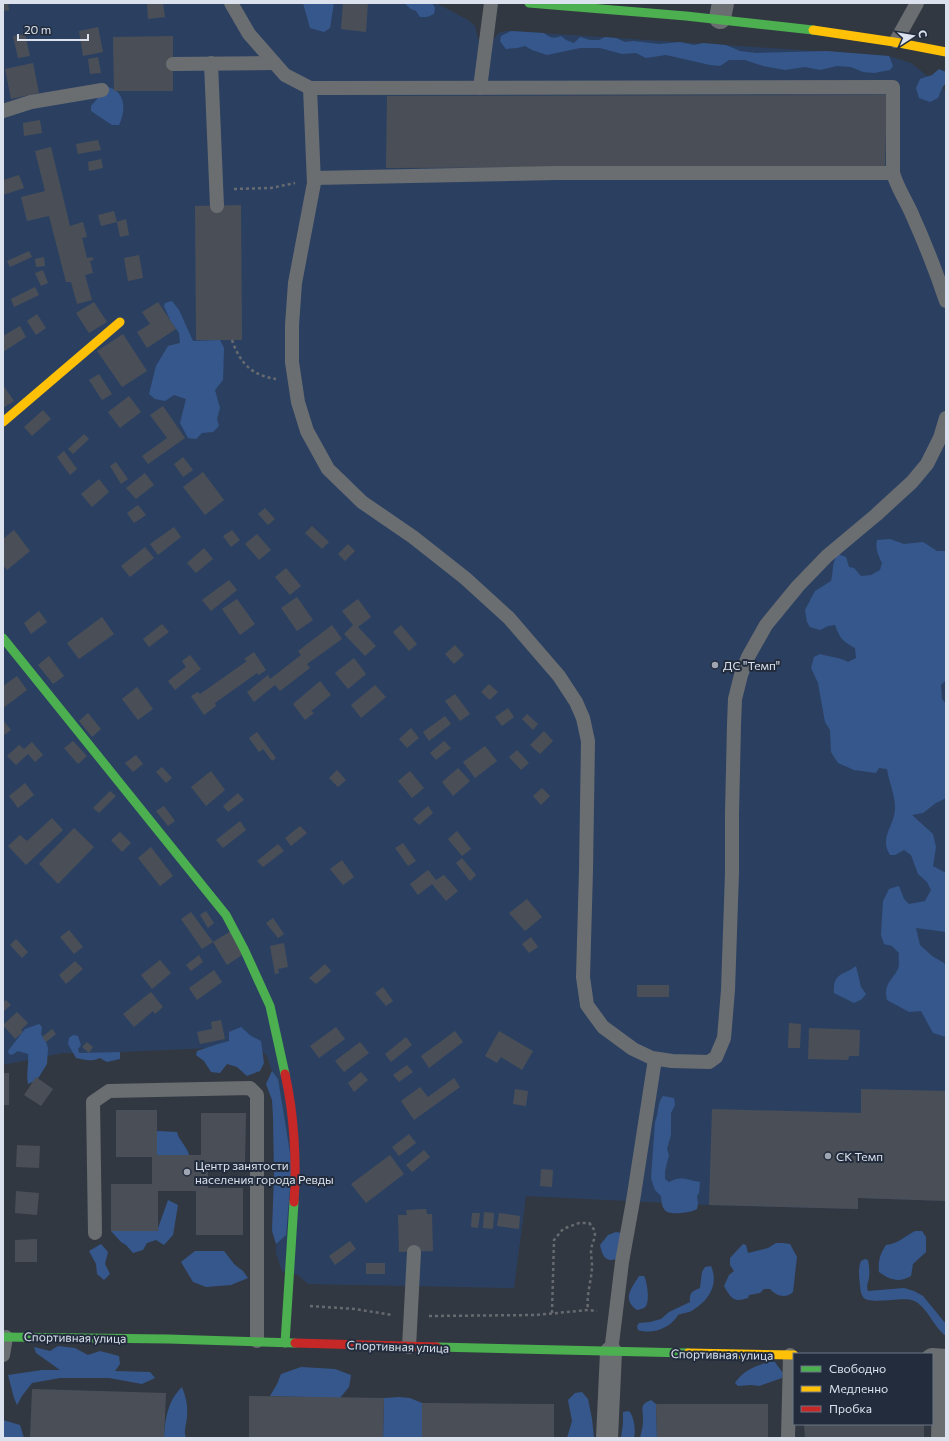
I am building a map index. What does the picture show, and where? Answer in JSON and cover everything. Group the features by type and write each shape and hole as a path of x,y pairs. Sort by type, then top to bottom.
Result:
{"street":[{"path":"529,3 722,11 896,41 946,52"},
{"path":"3,422 120,322"},
{"path":"3,638 226,915 244,949 270,1006 290,1096 295,1171 285,1343"},
{"name":"Спортивная улица","path":"4,1337 257,1341 611,1352 792,1355"},
{"path":"607,1438 611,1352"}],"lane":[{"path":"230,3 249,34 285,75 310,88 893,87 893,173 897,186 927,247 946,301"},
{"path":"480,88 492,3"},
{"path":"896,41 917,3"},
{"path":"173,64 274,62"},
{"path":"211,63 217,206"},
{"path":"310,88 314,178 295,283 292,325 292,362 298,402 307,431 328,469 362,502 419,541 465,578 509,618 559,676 576,702 583,718 588,741 583,977 586,1005 603,1027 633,1049 655,1059 672,1061 709,1062 716,1057 724,1038 728,990 735,699 741,675 748,657 766,625 798,586 827,556 876,515 912,482 927,464 940,438 946,418"},
{"path":"3,111 30,102 102,90"},
{"path":"314,178 564,173 893,173"},
{"path":"611,1352 614,1316 655,1059"},
{"path":"95,1233 93,1102 109,1091 250,1088 257,1095 257,1341"},
{"path":"409,1346 414,1252"},
{"path":"3,1355 4,1337"},
{"path":"788,1438 792,1355"},
{"path":"938,1438 939,1359"}],"path":[{"path":"216,189 247,190 271,188 290,185 314,178"},
{"path":"232,340 237,354 254,372 268,378 295,382"},
{"path":"552,1313 554,1240 563,1228 579,1223 589,1223 593,1228 595,1239 591,1250 592,1264 588,1296 588,1310"},
{"path":"287,1304 355,1309 411,1318 464,1315 536,1315 588,1310 614,1316"}],"shaded area":[{"name":"ДС \"Темп\"","path":"3,3 436,3 468,20 475,26 478,39 494,39 501,32 511,31 889,56 911,63 946,91 946,1201 858,1198 858,1209 709,1205 526,1196 514,1288 308,1284 298,1275 282,1271 276,1253 278,1079 272,1071 267,1056 257,1046 98,1053 63,1053 3,1065"},
{"path":"303,3 334,3 330,28 324,32 310,28"},
{"path":"404,3 432,3 435,8 434,14 427,17 420,17 416,11"},
{"path":"511,31 544,33 552,38 561,36 574,43 580,37 590,40 599,40 605,37 616,38 625,42 633,41 659,44 680,42 694,45 703,43 726,45 740,51 756,53 827,51 889,56 893,66 890,70 874,73 863,72 851,67 837,66 820,70 805,67 785,70 763,66 745,60 729,60 720,66 666,55 646,58 636,53 622,54 600,48 580,48 547,55 525,46 506,49 500,41 501,36"},
{"path":"939,69 946,72 946,83 938,98 930,102 919,98 916,88 920,79 932,75"},
{"path":"108,87 114,89 118,93 123,103 123,114 119,125 112,125 91,111 91,106 98,98 102,90"},
{"path":"172,301 179,310 193,341 220,340 224,348 223,380 215,390 220,408 217,419 219,426 213,432 202,433 196,439 188,438 180,423 186,399 174,395 165,401 155,399 149,394 156,366 168,346 180,343 179,333 170,320 164,306 165,303"},
{"path":"890,539 904,544 923,542 937,551 946,551 946,680 941,685 942,699 946,704 946,798 936,803 923,813 912,815 933,834 936,847 933,866 946,873 946,932 916,928 920,945 932,956 944,963 946,967 946,1037 933,1033 921,1011 909,1012 887,1000 887,986 898,969 899,953 892,946 884,944 881,935 883,901 889,889 899,886 904,899 909,904 925,901 931,890 927,882 918,874 911,855 904,850 895,855 890,855 887,849 886,838 894,816 895,805 887,769 879,768 876,773 854,770 838,763 831,752 830,730 825,722 818,683 811,668 814,657 820,654 848,662 856,658 855,648 842,639 835,625 828,626 820,630 810,627 807,622 805,610 815,591 831,581 834,564 838,554 846,557 849,567 854,568 861,576 871,575 880,570 882,563 878,555 876,543 877,540"},
{"path":"856,966 861,987 866,994 862,999 854,1003 834,993 834,986 835,981 840,975"},
{"path":"39,1024 42,1027 41,1034 48,1048 47,1064 37,1080 28,1084 28,1054 18,1051 12,1055 9,1054 8,1051 25,1029"},
{"path":"241,1027 251,1036 261,1041 264,1063 260,1071 247,1076 237,1067 227,1064 220,1073 211,1072 204,1061 196,1055 197,1051 229,1041 229,1032"},
{"path":"73,1035 78,1036 81,1045 78,1049 79,1053 120,1052 120,1059 107,1062 100,1058 85,1060 76,1058 68,1044 69,1038"},
{"path":"272,1071 278,1079 292,1165 286,1235 276,1244 272,1231 274,1174 272,1100 266,1084"},
{"path":"663,1096 674,1098 675,1105 671,1113 671,1135 667,1149 669,1155 665,1171 665,1179 669,1182 681,1178 700,1182 699,1193 697,1196 697,1209 681,1213 672,1213 664,1209 662,1206 661,1196 655,1190 651,1178 655,1122"},
{"path":"157,1131 177,1132 189,1155 157,1155"},
{"path":"168,1200 178,1205 173,1235 164,1245 156,1240 147,1243 143,1250 133,1253 111,1231 157,1231"},
{"path":"915,1231 922,1231 926,1237 926,1252 913,1264 911,1276 895,1280 879,1272 880,1258 886,1245 898,1241"},
{"path":"616,1232 622,1233 620,1258 608,1260 602,1253 600,1245 608,1235"},
{"path":"776,1243 790,1244 797,1257 793,1292 781,1296 770,1289 764,1289 760,1293 749,1295 748,1298 736,1300 733,1298 724,1286 729,1275 734,1271 730,1265 730,1258 743,1244 746,1245 748,1253 768,1248"},
{"path":"101,1244 108,1252 105,1264 110,1274 104,1280 97,1274 96,1264 89,1251"},
{"path":"195,1251 224,1251 248,1278 231,1285 206,1287 193,1282 181,1262"},
{"path":"865,1259 868,1260 869,1269 867,1286 868,1291 904,1288 923,1296 946,1324 946,1336 937,1327 922,1306 912,1300 901,1299 878,1301 863,1297 860,1288 859,1270 861,1261"},
{"path":"711,1266 714,1279 713,1285 708,1296 699,1306 691,1311 678,1315 671,1324 661,1329 649,1332 638,1330 637,1326 639,1323 661,1319 669,1312 690,1302 690,1296 692,1293 700,1288 702,1272 705,1267"},
{"path":"639,1276 644,1276 645,1278 648,1299 645,1307 637,1310 630,1302 629,1294"},
{"path":"58,1346 75,1348 88,1355 100,1351 119,1356 120,1364 115,1371 150,1372 155,1378 142,1384 109,1378 60,1378 32,1383 17,1405 8,1375 42,1370 60,1370 36,1353 34,1347 50,1351"},
{"path":"774,1361 783,1373 782,1378 759,1386 738,1386 735,1383 742,1374 752,1368"},
{"path":"301,1367 335,1369 351,1375 349,1387 340,1398 270,1396 281,1374"},
{"path":"182,1387 186,1398 187,1409 185,1430 186,1438 164,1438 165,1424 170,1404 177,1392"},
{"path":"582,1392 588,1399 594,1438 567,1438 572,1421 568,1400 575,1393"},
{"path":"384,1398 410,1398 422,1403 422,1438 383,1438"},
{"path":"651,1400 656,1404 657,1438 640,1438 643,1423 642,1408 644,1404"},
{"path":"629,1411 634,1424 634,1438 621,1438 623,1412"},
{"path":"3,1420 20,1425 24,1438 3,1438"}],"building":[{"path":"3,3 8,3 9,10 3,11"},
{"path":"147,3 163,3 165,17 148,19"},
{"path":"343,3 368,3 366,32 341,29"},
{"path":"98,27 103,52 83,56 79,31"},
{"path":"25,34 30,56 18,58 13,36"},
{"path":"173,36 173,91 114,91 113,37"},
{"path":"98,57 101,73 90,74 88,59"},
{"path":"33,63 39,93 11,99 5,69"},
{"path":"887,95 885,166 386,168 387,96"},
{"path":"40,120 42,133 24,136 23,123"},
{"path":"98,140 101,150 78,154 76,144"},
{"path":"51,147 70,226 83,222 87,237 82,238 87,258 92,257 94,260 90,261 93,273 85,275 92,300 77,304 71,282 66,282 49,216 27,221 21,197 45,191 35,151"},
{"path":"101,159 103,168 89,171 88,162"},
{"path":"19,175 24,188 3,195 3,180"},
{"path":"241,205 242,340 196,340 195,206"},
{"path":"114,211 117,222 101,226 98,215"},
{"path":"126,219 129,235 120,237 117,222"},
{"path":"29,251 32,257 10,267 7,261"},
{"path":"139,255 143,278 128,281 124,258"},
{"path":"44,257 45,266 36,267 35,259"},
{"path":"43,270 48,283 41,286 35,273"},
{"path":"35,287 39,295 14,307 11,299"},
{"path":"94,302 107,322 89,333 76,313"},
{"path":"158,302 176,329 147,348 137,332 150,324 142,312"},
{"path":"37,314 46,328 36,335 27,321"},
{"path":"20,326 26,337 3,352 3,336"},
{"path":"123,334 147,371 122,387 97,351"},
{"path":"99,374 112,394 102,400 89,380"},
{"path":"3,385 14,401 3,408"},
{"path":"129,396 141,412 120,428 108,412"},
{"path":"163,406 185,438 148,464 142,456 167,438 150,415"},
{"path":"43,410 51,419 32,436 24,427"},
{"path":"84,434 89,439 73,454 68,449"},
{"path":"64,451 77,469 70,475 57,457"},
{"path":"183,457 193,470 183,477 174,464"},
{"path":"116,462 128,479 121,484 110,466"},
{"path":"203,472 224,500 205,515 183,487"},
{"path":"145,473 154,485 136,499 126,488"},
{"path":"99,479 109,492 92,507 81,494"},
{"path":"138,505 146,515 134,523 127,513"},
{"path":"265,508 275,519 268,525 258,514"},
{"path":"312,526 329,542 322,549 305,533"},
{"path":"174,527 181,537 158,555 150,544"},
{"path":"14,530 30,551 7,570 3,565 3,539"},
{"path":"232,530 240,540 231,547 223,536"},
{"path":"257,534 271,550 259,560 245,544"},
{"path":"348,544 355,551 345,561 338,554"},
{"path":"145,547 154,558 130,577 121,566"},
{"path":"204,548 213,559 196,573 187,563"},
{"path":"286,568 301,586 290,595 275,577"},
{"path":"229,580 237,590 211,611 202,600"},
{"path":"297,597 313,620 297,631 281,608"},
{"path":"237,599 255,624 240,635 222,609"},
{"path":"358,599 371,617 358,627 376,646 365,656 344,634 353,625 342,611"},
{"path":"39,611 47,622 31,634 24,623"},
{"path":"102,617 114,634 79,659 67,643"},
{"path":"162,624 169,632 149,647 143,639"},
{"path":"332,625 342,639 307,664 310,668 280,691 275,685 254,702 247,692 268,675 270,679 301,655 298,651"},
{"path":"401,625 417,644 409,651 393,632"},
{"path":"455,645 464,655 454,664 445,654"},
{"path":"254,652 266,670 259,675 257,673 215,703 216,706 204,715 191,696 198,692 200,694 247,661 244,659"},
{"path":"190,655 201,669 175,690 168,681 186,667 182,661"},
{"path":"49,656 64,676 53,684 38,665"},
{"path":"354,658 366,674 348,689 335,673"},
{"path":"17,676 27,690 3,708 3,686"},
{"path":"320,681 331,695 311,711 314,713 305,720 293,704"},
{"path":"489,684 498,692 490,700 481,692"},
{"path":"375,685 386,697 361,718 351,705"},
{"path":"137,687 153,709 138,720 122,699"},
{"path":"455,694 470,714 460,721 445,701"},
{"path":"508,708 514,717 502,726 495,717"},
{"path":"88,713 101,729 92,737 79,721"},
{"path":"527,714 538,724 533,730 522,719"},
{"path":"445,716 451,724 429,741 423,732"},
{"path":"3,720 11,730 3,736"},
{"path":"411,728 419,738 407,748 399,739"},
{"path":"544,731 553,741 540,754 530,745"},
{"path":"257,732 276,758 272,761 263,749 259,752 249,738"},
{"path":"73,741 87,756 78,764 64,748"},
{"path":"444,741 451,748 436,760 430,753"},
{"path":"32,742 43,755 35,762 28,754 16,765 7,756 19,745 24,749"},
{"path":"485,746 497,761 475,778 463,762"},
{"path":"517,750 529,763 521,770 509,757"},
{"path":"136,755 143,764 133,772 125,763"},
{"path":"162,767 172,778 166,783 156,772"},
{"path":"458,768 470,781 453,796 442,782"},
{"path":"337,770 346,780 338,787 329,778"},
{"path":"211,771 225,790 206,806 191,787"},
{"path":"410,771 424,788 412,798 398,781"},
{"path":"25,783 34,795 18,808 9,796"},
{"path":"542,788 550,796 541,805 533,796"},
{"path":"110,791 116,796 99,813 93,808"},
{"path":"238,793 244,800 228,812 223,806"},
{"path":"164,806 175,821 168,826 156,811"},
{"path":"428,806 433,813 419,825 413,819"},
{"path":"52,818 63,830 26,865 8,846 20,835 27,841"},
{"path":"240,821 246,830 223,848 216,840"},
{"path":"300,826 307,833 291,846 285,838"},
{"path":"74,828 94,847 58,884 39,864"},
{"path":"457,831 471,849 462,856 448,839"},
{"path":"120,832 131,843 122,852 111,840"},
{"path":"403,843 416,861 408,866 395,848"},
{"path":"278,844 284,851 263,867 257,861"},
{"path":"151,847 173,876 160,886 138,858"},
{"path":"462,858 476,875 470,881 456,863"},
{"path":"342,860 354,877 343,885 330,869"},
{"path":"428,870 436,880 444,875 458,891 446,901 432,884 418,895 410,884"},
{"path":"527,899 542,917 525,931 509,913"},
{"path":"206,911 214,923 208,928 200,915"},
{"path":"191,912 213,942 202,949 181,919"},
{"path":"273,918 284,934 278,938 266,923"},
{"path":"69,930 83,947 74,954 60,937"},
{"path":"231,931 245,953 227,965 213,942"},
{"path":"531,937 538,947 529,953 522,944"},
{"path":"16,939 28,952 22,958 10,945"},
{"path":"284,943 288,967 278,969 279,973 275,974 270,946"},
{"path":"199,955 203,962 191,971 186,965"},
{"path":"160,960 171,973 152,989 141,975"},
{"path":"75,961 83,969 66,984 59,975"},
{"path":"325,964 331,971 316,984 309,978"},
{"path":"214,970 222,982 197,1000 189,988"},
{"path":"637,985 669,985 669,997 637,997"},
{"path":"383,987 393,1001 386,1006 375,993"},
{"path":"151,992 163,1007 155,1014 153,1011 134,1027 123,1014"},
{"path":"6,1000 11,1005 3,1012 3,1002"},
{"path":"17,1012 28,1023 21,1030 23,1032 15,1039 3,1025"},
{"path":"221,1020 225,1039 200,1044 197,1032 212,1029 211,1022"},
{"path":"789,1023 801,1024 800,1048 788,1048"},
{"path":"336,1027 345,1039 319,1058 310,1046"},
{"path":"809,1028 860,1030 859,1056 849,1056 848,1060 808,1059"},
{"path":"52,1029 56,1034 46,1042 42,1037"},
{"path":"455,1031 463,1042 429,1068 421,1056"},
{"path":"499,1031 533,1051 522,1070 501,1057 497,1063 485,1056"},
{"path":"406,1037 412,1045 391,1062 385,1054"},
{"path":"87,1042 93,1047 89,1053 82,1047"},
{"path":"360,1042 369,1053 344,1072 335,1061"},
{"path":"407,1065 413,1072 399,1082 393,1075"},
{"path":"361,1072 368,1080 354,1092 348,1083"},
{"path":"3,1073 9,1073 9,1105 3,1105"},
{"path":"36,1077 53,1089 41,1106 24,1095"},
{"path":"454,1078 460,1087 414,1120 401,1101 420,1087 428,1097"},
{"path":"515,1089 528,1091 526,1106 513,1104"},
{"name":"СК Темп","path":"861,1089 946,1091 946,1201 858,1198 858,1209 709,1205 712,1109 861,1113"},
{"path":"116,1110 157,1110 157,1155 201,1155 201,1113 246,1113 245,1162 208,1162 208,1188 243,1188 243,1235 196,1235 196,1191 158,1191 158,1231 111,1231 111,1184 152,1184 152,1157 116,1157"},
{"path":"409,1134 416,1143 399,1156 392,1147"},
{"path":"17,1145 40,1146 39,1168 16,1167"},
{"path":"424,1150 430,1157 412,1172 406,1165"},
{"path":"390,1155 404,1174 366,1203 351,1184"},
{"path":"541,1169 553,1170 552,1187 540,1186"},
{"path":"16,1191 39,1193 37,1215 15,1213"},
{"path":"426,1209 427,1214 432,1214 433,1251 399,1252 398,1215 407,1215 406,1210"},
{"path":"484,1212 494,1213 493,1229 483,1228"},
{"path":"472,1213 480,1213 478,1228 471,1227"},
{"path":"499,1213 520,1216 519,1229 497,1226"},
{"path":"37,1239 37,1262 15,1262 15,1240"},
{"path":"350,1241 356,1249 335,1265 329,1256"},
{"path":"366,1263 385,1263 385,1274 366,1274"},
{"path":"32,1389 166,1393 164,1438 30,1438"},
{"path":"249,1396 384,1398 383,1438 249,1438"},
{"path":"422,1403 554,1404 554,1438 422,1438"},
{"path":"656,1404 768,1404 768,1438 657,1438"},
{"path":"804,1425 924,1425 924,1438 805,1438"}],"traffic: fast":[{"path":"529,3 686,16 813,30"},
{"path":"3,638 226,915 244,949 270,1006 285,1074"},
{"path":"285,1343 294,1202"},
{"path":"3,1337 168,1339 295,1343"},
{"path":"437,1347 688,1353"}],"traffic: slow":[{"path":"813,30 894,42 946,52"},
{"path":"3,422 120,322"},
{"path":"688,1353 793,1355"}],"traffic: jam":[{"path":"285,1074 291,1105 294,1138 294,1202"},
{"path":"295,1343 437,1347"}],"place":[{"name":"ДС \"Темп\"","path":"715,665"},
{"name":"СК Темп","path":"828,1156"},
{"name":"Центр занятости населения города Ревды","path":"187,1172"}]}
